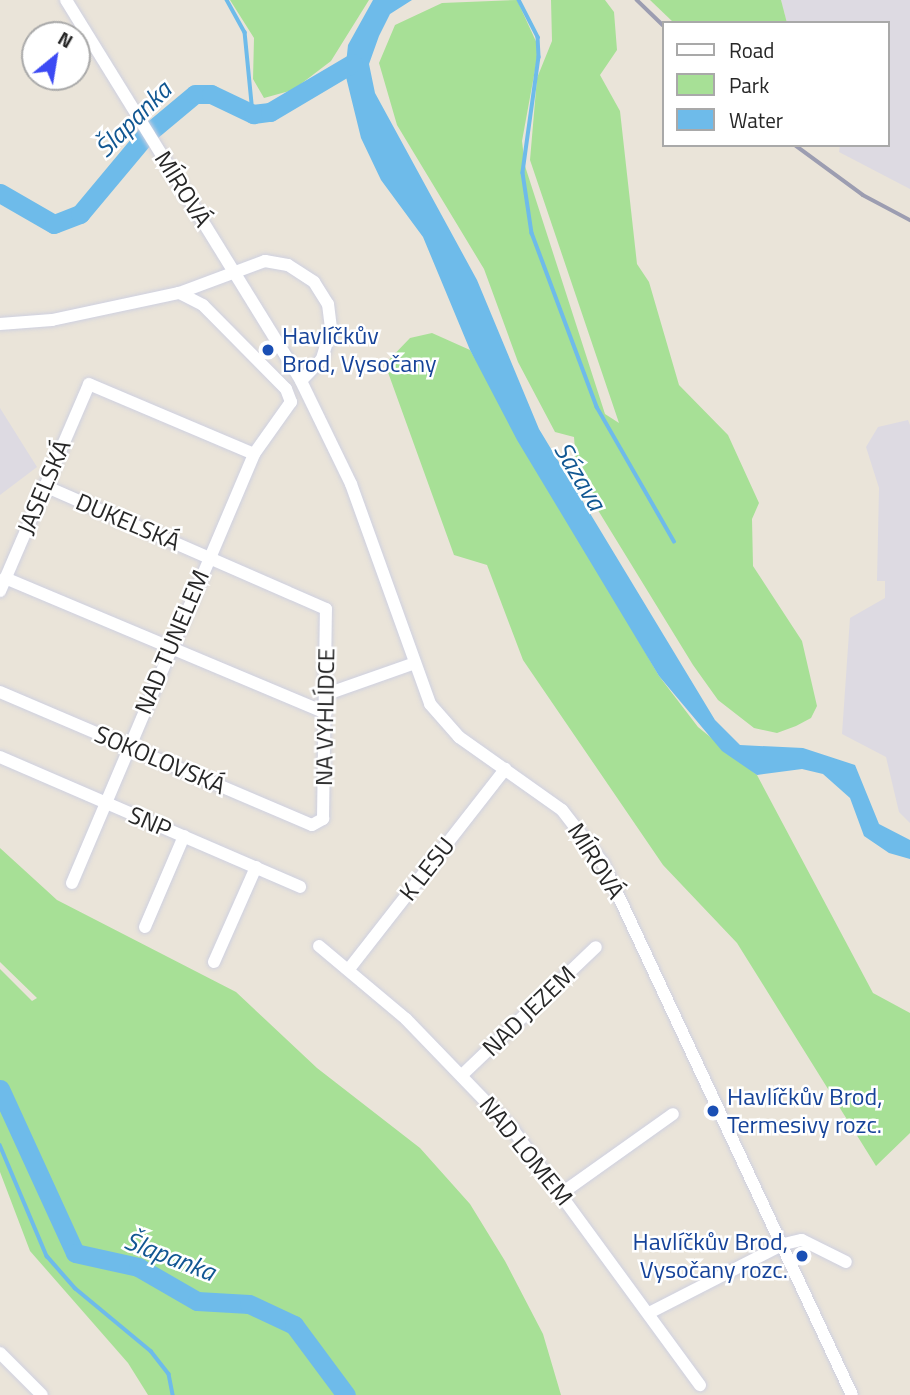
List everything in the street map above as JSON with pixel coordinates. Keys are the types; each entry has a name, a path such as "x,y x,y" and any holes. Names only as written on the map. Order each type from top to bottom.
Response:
{"street":[{"name":"MÍROVÁ","path":"66,0 301,381 351,484 412,664 443,721 562,810 603,863 850,1389"},
{"path":"0,324 52,320 179,293 234,270 265,261 288,265 314,282 328,304 328,345 301,381"},
{"name":"NAD TUNELEM","path":"72,883 170,646 254,454 289,410 286,389 203,305 179,293"},
{"name":"JASELSKÁ","path":"3,584 89,384 254,454"},
{"name":"DUKELSKÁ","path":"45,486 327,609"},
{"path":"3,584 170,646 326,713"},
{"name":"NA VYHLÍDCE","path":"319,823 327,694 327,609"},
{"path":"327,694 412,664"},
{"name":"SOKOLOVSKÁ","path":"0,692 312,825 319,823"},
{"name":"SNP","path":"0,757 300,887"},
{"name":"K LESU","path":"349,969 505,769"},
{"path":"145,927 184,836"},
{"path":"214,962 256,867"},
{"name":"NAD LOMEM","path":"318,946 349,969 462,1075 562,1193 700,1385"},
{"name":"NAD JEZEM","path":"462,1075 596,947"},
{"path":"562,1193 673,1114"},
{"path":"649,1312 784,1244 802,1240 846,1262"},
{"path":"0,1353 42,1395"}],"shaded area":[{"path":"781,0 910,0 910,189 839,152 840,147 889,147 889,21 786,21"},
{"path":"0,408 37,467 0,495"},
{"path":"908,420 910,823 899,812 886,757 842,734 850,618 885,598 885,581 877,581 879,488 866,447 878,427"}],"green space":[{"path":"230,0 369,0 331,61 293,90 264,98 253,79 254,38"},
{"path":"517,0 539,48 522,141 525,166 605,414 619,423 530,160 537,78 552,41 551,0 605,0 614,12 617,50 600,75 620,111 637,264 649,282 679,385 728,435 759,503 752,519 753,566 802,641 817,706 811,718 796,726 777,733 754,728 718,700 693,665 577,476 574,437 555,432 518,362 484,269 397,125 379,63 395,25 442,3"},
{"path":"650,0 781,0 786,21 672,21"},
{"path":"432,333 470,350 659,676 698,727 757,775 873,993 910,1013 910,1133 876,1166 737,943 663,865 523,660 487,565 454,555 385,364 410,338"},
{"path":"0,848 57,900 236,992 317,1068 420,1148 470,1204 505,1261 543,1334 561,1395 148,1395 128,1363 30,1251 0,1172 0,969 32,1001 37,998 0,962"}],"water":[{"path":"373,0 412,0 390,14 379,36 369,64 375,93 477,280 539,429 715,720 740,745 803,748 855,765 879,824 910,840 910,859 889,853 864,836 850,798 823,774 802,769 757,775 722,751 659,676 517,440 470,350 423,237 381,180 361,138 345,73 348,45"}],"waterway":[{"path":"227,0 245,32 253,114"},
{"path":"519,0 538,37 539,57 523,173 532,233 597,407 674,541"},
{"name":"Šlapanka","path":"0,193 54,224 80,214 147,134 195,94 211,94 253,114 270,112 353,63"},
{"name":"Šlapanka","path":"0,1089 75,1253 138,1267 197,1301 249,1304 294,1325 346,1395"},
{"path":"0,1145 47,1256 75,1288 151,1351 169,1374 173,1395"}],"railway":[{"path":"637,0 662,24"},
{"path":"798,147 863,195 910,220"}],"place":[{"name":"Havlíčkův Brod, Vysočany","path":"268,350"},
{"name":"Havlíčkův Brod, Termesivy rozc.","path":"713,1111"},
{"name":"Havlíčkův Brod, Vysočany rozc.","path":"802,1256"}],"water label":[{"name":"Sázava","path":"580,476"}]}
